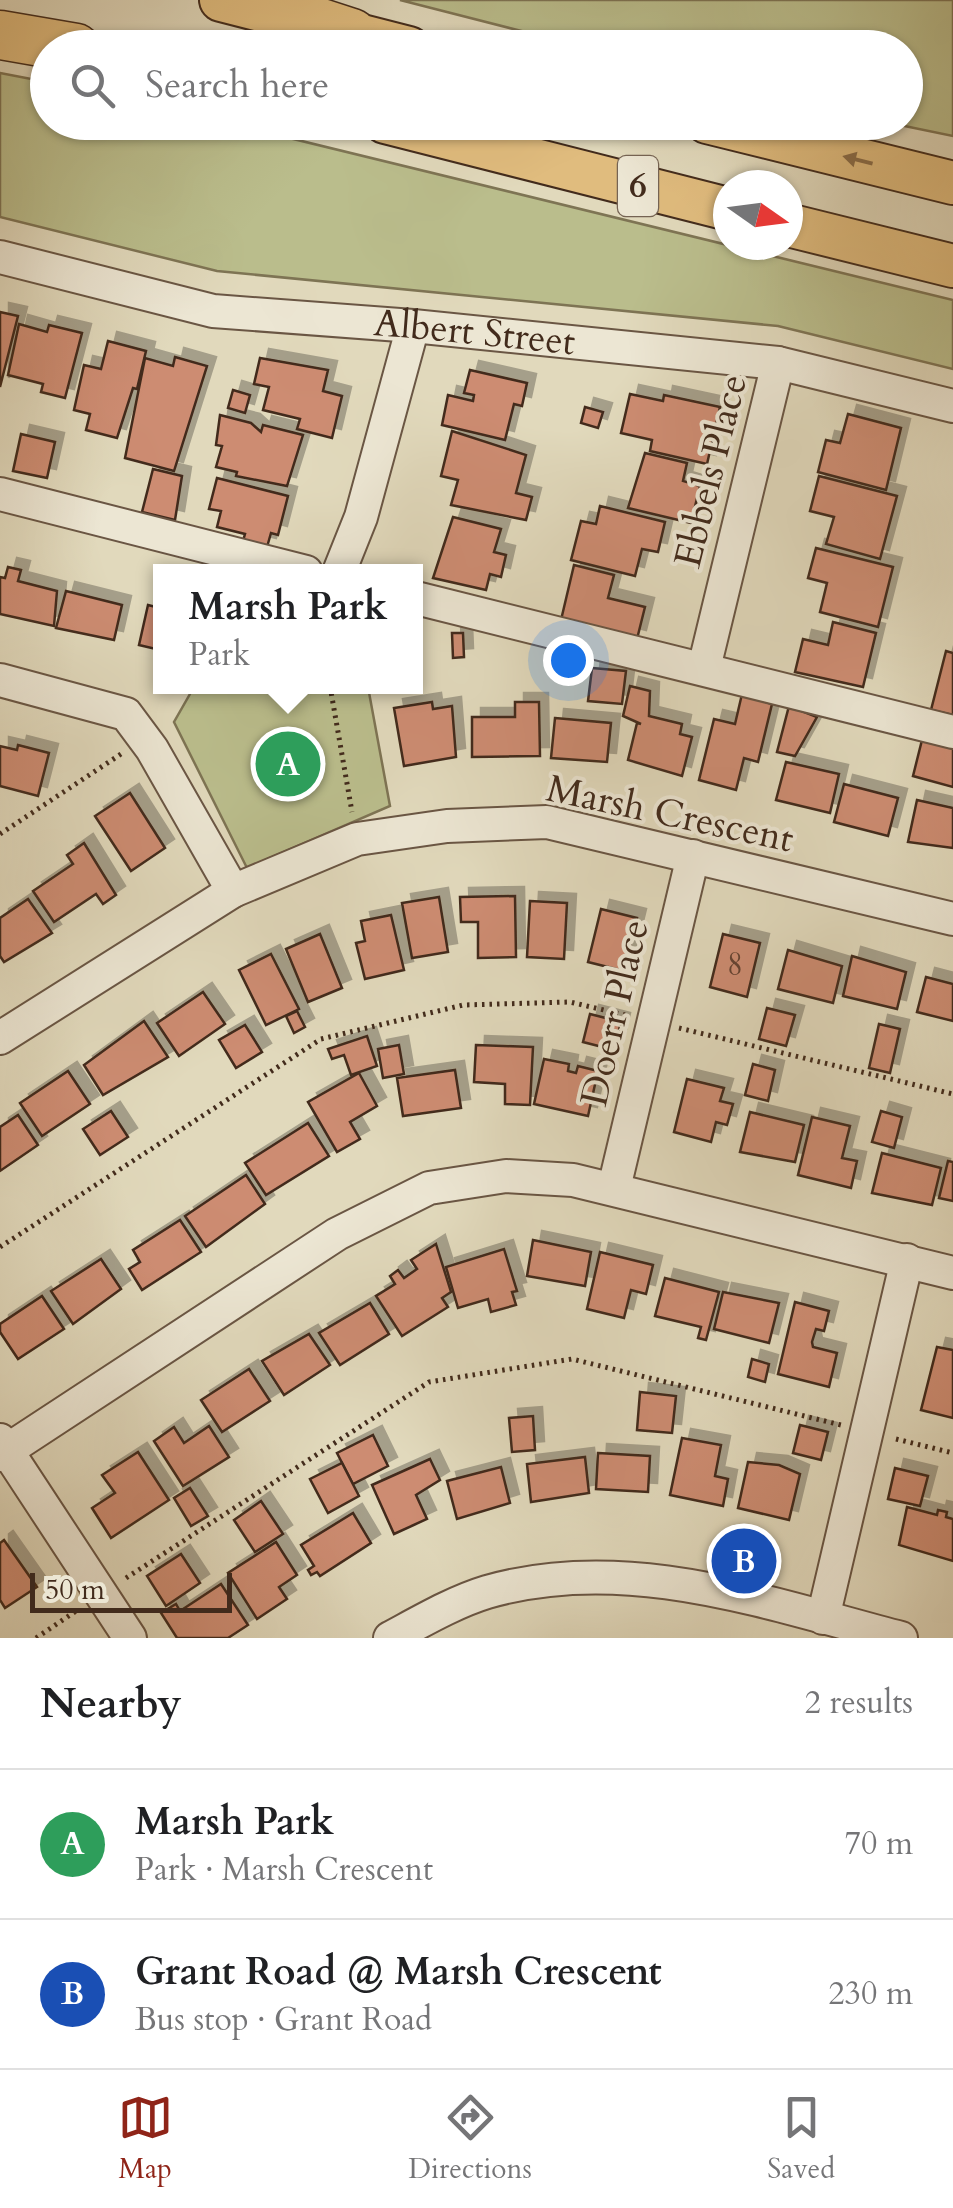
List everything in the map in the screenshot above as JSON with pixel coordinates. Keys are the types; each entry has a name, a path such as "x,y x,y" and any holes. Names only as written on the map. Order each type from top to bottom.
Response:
{"highway":[{"path":"250,0 343,30"},
{"path":"0,35 30,40"}],"main road":[{"path":"220,0 340,30"},
{"path":"0,26 30,33"},
{"name":"6","path":"457,140 713,205"},
{"path":"778,140 953,184"},
{"path":"803,228 953,266"}],"street":[{"name":"Albert Street","path":"0,257 213,311 414,326 778,364 953,406"},
{"path":"342,564 361,517 414,326"},
{"name":"Ebbels Place","path":"704,668 778,364"},
{"path":"0,494 275,564"},
{"path":"423,600 953,732"},
{"path":"0,680 126,714 233,890"},
{"name":"Marsh Crescent","path":"0,1038 233,890 357,840 447,826 547,822 953,919"},
{"name":"Doerr Place","path":"614,1188 693,856"},
{"path":"130,1638 2,1449 338,1234 429,1188 506,1176 614,1188 953,1273"},
{"path":"823,1618 907,1260"},
{"path":"390,1638 484,1593 547,1579 604,1574 677,1583 901,1638"}],"path":[{"path":"331,694 357,840"},
{"path":"0,834 144,739"},
{"path":"0,1248 321,1039 462,1005 570,1002 953,1094"},
{"path":"36,1638 429,1382 572,1359 953,1453"}],"green space":[{"path":"400,0 953,0 953,136 923,130 923,30 517,30"},
{"path":"0,73 30,79 30,140 298,140 713,241 713,260 789,260 953,300 953,369 778,326 217,271 0,217"},
{"path":"190,694 369,694 390,806 247,868 174,722"}],"building":[{"path":"0,312 18,316 0,387"},
{"path":"19,324 47,332 49,325 82,333 65,398 41,392 43,384 8,375"},
{"path":"108,341 146,351 137,389 133,388 117,438 86,430 90,414 74,410 84,365 101,369"},
{"path":"175,357 207,366 174,471 125,458 145,358 173,366"},
{"path":"260,358 328,370 323,391 342,396 332,438 297,429 300,419 263,410 269,387 254,384"},
{"path":"470,370 527,383 522,406 514,404 505,440 442,425 448,395 473,401 474,395 464,393"},
{"path":"233,390 250,395 245,413 228,408"},
{"path":"630,394 663,401 664,395 720,407 707,464 650,451 652,440 621,433"},
{"path":"585,407 603,412 598,428 581,423"},
{"path":"848,414 901,428 886,490 818,472 826,440 840,443"},
{"path":"220,415 251,423 261,432 263,425 303,435 287,486 236,476 237,472 216,467 222,446 216,445"},
{"path":"452,431 526,455 516,493 532,497 526,520 451,505 458,480 441,476"},
{"path":"21,434 55,442 47,478 13,471"},
{"path":"645,453 687,463 683,481 700,486 691,523 628,508"},
{"path":"153,469 182,476 175,520 142,512"},
{"path":"819,476 897,496 880,559 826,544 834,517 810,511"},
{"path":"217,478 288,496 278,535 271,533 267,547 243,541 245,534 217,527 221,511 209,509"},
{"path":"600,506 665,522 658,552 642,549 635,576 571,560 581,521 596,524"},
{"path":"453,517 501,529 494,552 506,555 501,577 490,574 486,590 433,578"},
{"path":"816,548 893,567 878,627 820,612 827,583 808,578"},
{"path":"574,565 614,575 608,598 645,607 637,639 561,620"},
{"path":"8,567 21,570 18,581 57,591 54,626 0,614 0,577 5,578"},
{"path":"66,591 122,605 114,640 56,628"},
{"path":"148,605 153,606 153,648 139,645"},
{"path":"833,622 876,633 863,687 795,672 803,639 828,645"},
{"path":"452,633 463,633 464,657 453,658"},
{"path":"946,651 953,653 953,715 931,710"},
{"path":"592,668 626,671 622,704 588,701"},
{"path":"630,686 650,691 649,716 682,724 680,734 692,737 682,776 628,760 637,723 641,724 623,716"},
{"path":"742,694 772,704 758,762 744,758 736,790 699,780 714,719 735,724"},
{"path":"432,702 433,709 452,706 456,757 404,766 394,708"},
{"path":"515,702 539,702 540,756 472,757 472,717 515,717"},
{"path":"789,706 817,717 795,756 777,752"},
{"path":"555,718 611,723 607,762 551,758"},
{"path":"922,740 953,748 953,787 913,776"},
{"path":"18,745 49,753 38,796 0,786 0,746 17,750"},
{"path":"786,762 839,774 830,813 776,800"},
{"path":"844,784 898,798 888,836 834,822"},
{"path":"130,793 165,848 131,871 95,816"},
{"path":"917,800 953,808 953,848 908,842"},
{"path":"84,843 116,895 103,904 96,894 54,922 33,891 73,864 67,855"},
{"path":"515,896 516,957 478,958 478,922 461,922 460,897"},
{"path":"439,897 448,952 412,958 402,903"},
{"path":"28,899 52,933 4,962 0,956 0,918"},
{"path":"530,901 567,903 564,959 527,957"},
{"path":"601,909 637,918 624,971 588,962"},
{"path":"391,915 404,970 365,979 356,943 365,941 361,921"},
{"path":"320,934 342,988 308,1002 286,949"},
{"path":"723,934 760,943 747,997 710,987"},
{"path":"788,950 842,966 833,1003 778,989"},
{"path":"271,954 299,1009 266,1025 239,970"},
{"path":"852,956 906,972 897,1009 843,996"},
{"path":"926,977 953,984 953,1021 917,1012"},
{"path":"203,992 225,1024 179,1056 157,1023"},
{"path":"767,1008 795,1015 786,1046 759,1039"},
{"path":"297,1011 305,1027 294,1033 286,1016"},
{"path":"590,1014 621,1022 614,1050 583,1042"},
{"path":"144,1021 168,1057 103,1095 84,1065"},
{"path":"879,1024 900,1029 890,1073 869,1068"},
{"path":"245,1025 262,1052 236,1068 219,1040"},
{"path":"367,1036 377,1066 351,1075 344,1055 332,1059 328,1049"},
{"path":"399,1045 404,1074 383,1078 378,1049"},
{"path":"476,1045 533,1047 530,1105 505,1104 505,1084 474,1082"},
{"path":"544,1059 569,1064 568,1071 576,1073 578,1066 598,1071 588,1116 534,1104"},
{"path":"753,1064 775,1070 768,1101 745,1095"},
{"path":"455,1070 461,1108 403,1116 397,1078"},
{"path":"68,1071 90,1104 42,1136 20,1103"},
{"path":"359,1073 377,1106 350,1122 360,1139 337,1152 308,1102"},
{"path":"687,1079 724,1088 720,1101 733,1104 727,1125 716,1122 711,1142 674,1132"},
{"path":"111,1111 128,1137 100,1155 83,1129"},
{"path":"881,1111 902,1117 894,1148 872,1142"},
{"path":"750,1112 804,1125 795,1162 740,1152"},
{"path":"18,1115 38,1145 0,1171 0,1127"},
{"path":"812,1117 850,1126 842,1158 857,1161 851,1188 798,1175"},
{"path":"308,1123 329,1156 266,1195 245,1163"},
{"path":"882,1153 941,1168 932,1205 872,1193"},
{"path":"948,1161 953,1162 953,1201 939,1198"},
{"path":"246,1175 265,1204 206,1247 185,1216"},
{"path":"180,1220 201,1252 142,1290 129,1269 140,1262 133,1250"},
{"path":"533,1240 591,1252 585,1286 527,1276"},
{"path":"436,1244 451,1292 442,1298 448,1307 402,1336 376,1296 395,1284 390,1276 398,1270 404,1278 417,1269 411,1260"},
{"path":"504,1249 517,1291 512,1292 516,1305 491,1312 488,1299 458,1308 446,1267"},
{"path":"600,1252 653,1265 646,1294 631,1290 624,1318 587,1309"},
{"path":"101,1259 121,1289 73,1324 51,1291"},
{"path":"665,1278 719,1292 706,1340 698,1338 701,1327 655,1316"},
{"path":"723,1292 779,1303 769,1343 714,1329"},
{"path":"42,1296 64,1329 18,1359 0,1332 0,1324"},
{"path":"795,1302 829,1311 824,1331 816,1329 812,1342 813,1347 837,1353 829,1387 778,1374"},
{"path":"370,1303 389,1334 340,1365 319,1333"},
{"path":"309,1334 330,1365 284,1395 262,1361"},
{"path":"937,1347 953,1350 953,1418 921,1410"},
{"path":"752,1359 769,1364 765,1382 748,1377"},
{"path":"249,1369 270,1401 222,1432 201,1400"},
{"path":"640,1392 676,1396 672,1433 637,1430"},
{"path":"533,1416 535,1450 512,1452 509,1418"},
{"path":"800,1425 828,1432 821,1460 793,1453"},
{"path":"209,1426 229,1457 183,1486 154,1441 174,1427 184,1443"},
{"path":"373,1435 388,1466 353,1484 337,1453"},
{"path":"682,1438 721,1445 715,1476 728,1479 723,1506 670,1495"},
{"path":"138,1452 169,1500 111,1538 92,1508 115,1493 102,1475"},
{"path":"598,1453 650,1456 648,1492 596,1489"},
{"path":"585,1457 589,1493 531,1502 527,1464"},
{"path":"430,1459 440,1480 416,1495 427,1519 394,1534 372,1485"},
{"path":"748,1462 779,1465 800,1474 789,1520 738,1508"},
{"path":"342,1463 359,1496 328,1513 310,1479"},
{"path":"501,1467 510,1503 457,1519 447,1481"},
{"path":"895,1468 928,1476 920,1506 888,1499"},
{"path":"190,1488 208,1516 191,1526 174,1498"},
{"path":"261,1501 283,1534 255,1552 234,1520"},
{"path":"907,1507 937,1515 938,1510 947,1512 946,1517 953,1519 953,1561 899,1545"},
{"path":"353,1513 371,1543 320,1576 317,1572 311,1575 308,1570 314,1566 301,1545"},
{"path":"4,1540 37,1587 5,1608 0,1600 0,1543"},
{"path":"276,1542 297,1575 279,1587 287,1599 257,1619 228,1573"},
{"path":"181,1554 200,1583 166,1606 147,1576"},
{"path":"221,1584 248,1625 228,1638 177,1638 161,1613 176,1604 180,1611"}],"place":[{"name":"Marsh Park","path":"288,764"},
{"name":"Grant Road @ Marsh Crescent","path":"744,1561"}]}
